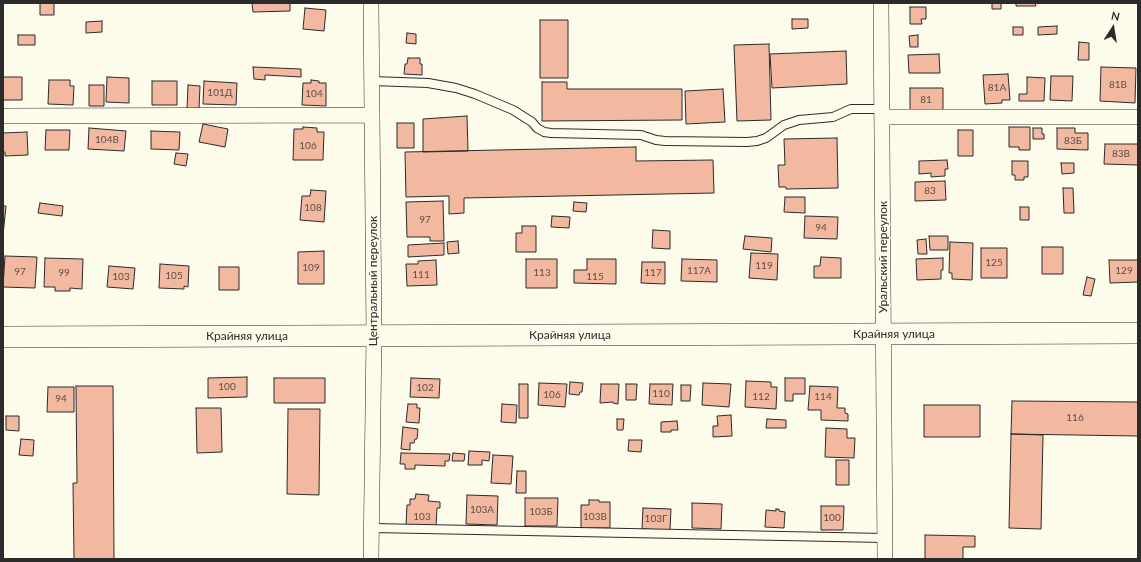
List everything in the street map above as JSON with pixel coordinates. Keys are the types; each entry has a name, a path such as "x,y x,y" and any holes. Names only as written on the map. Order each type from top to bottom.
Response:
{"main road":[{"name":"Крайняя улица","path":"3,337 1138,333"}],"street":[{"name":"Центральный переулок","path":"371,3 374,335 371,559"},
{"name":"Уральский переулок","path":"881,3 885,559"},
{"path":"882,113 1138,117"},
{"path":"3,116 372,115"}],"lane":[{"path":"372,81 428,83 456,88 475,94 513,110 532,122 537,128 551,134 641,136 665,141 747,142 766,138 784,125 799,120 833,118 851,109 882,113"},
{"path":"372,528 885,538"}],"building":[{"path":"40,3 54,3 54,15 40,15"},
{"path":"252,3 290,3 290,11 253,12"},
{"path":"992,3 1001,3 1001,9 992,9"},
{"path":"1016,3 1035,3 1036,6 1016,6"},
{"path":"910,7 926,7 926,19 921,19 922,24 910,24"},
{"path":"305,8 326,10 324,31 303,29"},
{"path":"792,19 808,19 808,28 792,29"},
{"path":"540,20 568,20 568,78 540,78"},
{"path":"102,21 102,32 86,33 86,22"},
{"path":"1057,26 1057,34 1038,35 1038,27"},
{"path":"1013,27 1023,27 1023,35 1013,35"},
{"path":"407,33 416,34 416,44 406,43"},
{"path":"18,35 35,35 35,45 18,45"},
{"path":"918,35 918,47 910,47 909,36"},
{"path":"1079,42 1089,43 1089,60 1078,60"},
{"path":"769,44 771,120 737,121 734,45"},
{"path":"846,51 847,84 772,88 770,54"},
{"path":"939,54 940,73 909,73 908,55"},
{"path":"408,58 420,58 420,64 422,64 422,75 404,74 405,64 407,64"},
{"path":"253,67 301,69 301,77 265,75 265,80 254,79"},
{"path":"1101,67 1136,68 1135,103 1100,101"},
{"path":"1008,74 1010,100 1002,100 1002,103 985,104 983,75"},
{"path":"1051,76 1073,76 1072,101 1050,100"},
{"path":"3,77 22,77 22,100 3,100"},
{"path":"107,77 129,78 129,103 106,102"},
{"path":"1027,77 1045,78 1044,101 1019,101 1019,94 1027,94"},
{"path":"49,80 70,80 70,86 74,86 73,105 48,104"},
{"path":"311,80 319,81 319,83 326,83 326,106 302,105 303,83 311,83"},
{"path":"152,81 177,81 177,105 152,105"},
{"path":"204,81 237,83 236,105 203,104"},
{"path":"542,82 567,82 567,89 682,89 682,120 542,121"},
{"path":"89,85 104,85 104,106 89,106"},
{"path":"188,85 200,86 199,109 187,109"},
{"path":"910,88 943,88 943,111 910,112"},
{"path":"723,89 725,122 686,124 685,91"},
{"path":"467,116 468,151 423,152 423,119"},
{"path":"397,123 414,123 414,148 397,148"},
{"path":"203,124 228,129 225,147 199,142"},
{"path":"303,127 317,128 317,132 324,132 323,160 293,160 294,129 303,129"},
{"path":"1009,127 1030,127 1030,150 1019,150 1019,147 1009,147"},
{"path":"89,128 126,131 124,151 88,149"},
{"path":"1033,128 1042,128 1044,139 1033,139"},
{"path":"1057,128 1075,128 1075,133 1088,133 1088,150 1057,149"},
{"path":"46,130 70,130 69,150 45,150"},
{"path":"958,130 973,130 973,156 958,156"},
{"path":"151,131 180,132 179,150 151,149"},
{"path":"27,132 28,155 5,156 5,152 3,152 3,133"},
{"path":"837,138 838,188 786,189 786,187 779,187 778,165 785,165 784,139"},
{"path":"1105,144 1138,144 1138,165 1104,164"},
{"path":"636,147 636,161 713,160 714,193 464,198 464,213 449,214 449,196 406,197 405,152"},
{"path":"176,153 188,154 186,166 174,164"},
{"path":"947,160 948,169 945,169 945,176 931,177 931,173 919,174 919,161"},
{"path":"1012,161 1028,161 1028,177 1024,177 1024,180 1015,180 1015,175 1012,175"},
{"path":"1061,163 1074,163 1074,173 1062,174"},
{"path":"945,181 946,200 915,201 915,182"},
{"path":"1063,188 1073,188 1074,213 1064,213"},
{"path":"311,190 326,191 324,222 300,220 302,196 310,196"},
{"path":"785,197 805,197 805,213 784,212"},
{"path":"443,201 444,241 430,241 430,237 407,237 406,202"},
{"path":"574,202 587,203 586,212 573,211"},
{"path":"40,203 63,206 62,216 38,213"},
{"path":"3,206 6,206 3,235"},
{"path":"1020,207 1029,207 1029,220 1020,220"},
{"path":"552,216 570,217 569,228 551,227"},
{"path":"805,216 838,217 837,239 804,238"},
{"path":"522,226 536,226 536,252 516,252 516,233 522,233"},
{"path":"653,230 670,231 670,249 652,248"},
{"path":"745,236 772,238 771,252 743,249"},
{"path":"929,236 948,236 948,250 930,250"},
{"path":"926,239 927,254 918,254 917,240"},
{"path":"458,241 459,253 448,254 447,242"},
{"path":"950,242 973,243 972,280 952,279 952,273 949,273"},
{"path":"444,243 444,255 408,257 408,245"},
{"path":"1042,247 1063,247 1063,274 1042,274"},
{"path":"981,248 1007,248 1007,278 981,278"},
{"path":"324,251 324,284 298,284 298,252"},
{"path":"751,253 778,254 777,280 749,278"},
{"path":"5,256 37,257 35,288 3,287"},
{"path":"821,257 841,258 841,278 814,278 814,266 820,266"},
{"path":"45,258 83,259 82,289 70,288 70,291 55,291 55,287 44,287"},
{"path":"943,258 941,279 917,280 916,259"},
{"path":"526,259 557,259 557,288 526,288"},
{"path":"587,259 616,259 616,284 574,283 574,270 587,270"},
{"path":"682,259 717,260 717,282 681,281"},
{"path":"436,260 437,285 407,286 406,264 418,264 418,261"},
{"path":"1109,260 1138,260 1138,282 1110,283"},
{"path":"642,262 665,262 665,284 641,283"},
{"path":"160,264 189,266 188,287 184,286 184,289 159,288"},
{"path":"109,266 135,268 133,289 107,287"},
{"path":"219,267 239,267 239,290 219,290"},
{"path":"1087,277 1095,279 1091,296 1083,295"},
{"path":"247,377 247,397 208,398 208,378"},
{"path":"274,378 325,378 325,403 274,403"},
{"path":"411,378 440,379 439,398 410,397"},
{"path":"785,378 805,378 805,394 793,394 793,401 785,401"},
{"path":"746,381 771,382 771,387 777,387 776,409 745,407"},
{"path":"570,382 583,383 582,392 580,392 579,395 569,394"},
{"path":"539,383 567,384 565,407 538,405"},
{"path":"703,383 731,384 729,407 702,405"},
{"path":"519,384 528,384 528,418 519,418"},
{"path":"601,384 619,384 618,404 613,402 600,403"},
{"path":"626,384 637,384 636,400 626,400"},
{"path":"650,384 673,384 672,405 649,404"},
{"path":"681,385 691,385 690,401 681,401"},
{"path":"76,386 113,386 114,559 74,559 73,483 77,483"},
{"path":"810,386 838,387 837,408 845,408 845,413 848,414 848,421 821,420 821,410 808,410"},
{"path":"48,387 74,387 74,412 47,412"},
{"path":"1012,401 1138,402 1138,436 1011,434"},
{"path":"408,404 417,404 417,408 420,408 419,423 406,422"},
{"path":"502,404 517,405 516,423 501,422"},
{"path":"924,405 980,405 980,437 924,437"},
{"path":"196,408 221,408 222,452 197,453"},
{"path":"288,409 320,409 319,495 287,494"},
{"path":"731,415 732,436 713,437 713,426 718,426 717,416"},
{"path":"6,416 19,416 19,431 6,430"},
{"path":"617,419 624,419 623,430 617,430"},
{"path":"767,419 786,420 786,428 766,428"},
{"path":"677,421 678,430 661,432 661,422"},
{"path":"403,427 418,429 417,439 415,439 414,443 410,443 410,450 401,449"},
{"path":"826,428 847,429 847,438 855,438 854,458 825,457"},
{"path":"1011,434 1043,435 1041,529 1009,528"},
{"path":"21,439 34,440 33,456 19,455"},
{"path":"629,440 642,440 641,452 628,451"},
{"path":"469,451 490,452 489,461 482,460 482,465 468,465"},
{"path":"401,453 450,454 449,461 445,461 445,466 415,465 415,469 405,469 405,464 400,464"},
{"path":"453,453 465,454 464,461 452,461"},
{"path":"493,455 513,456 511,484 491,483"},
{"path":"836,460 849,460 849,485 836,485"},
{"path":"517,471 526,471 526,493 516,493"},
{"path":"416,494 429,495 428,501 440,502 440,508 437,508 436,526 406,525 407,505 410,505 410,499 415,499"},
{"path":"467,495 498,496 497,525 466,524"},
{"path":"525,498 558,498 557,526 525,526"},
{"path":"589,500 610,502 610,528 581,528 581,505 589,505"},
{"path":"692,503 722,504 721,529 692,528"},
{"path":"821,506 844,506 843,530 821,530"},
{"path":"643,508 671,509 670,530 642,529"},
{"path":"776,509 785,512 784,528 765,527 766,510 776,511"},
{"path":"925,535 975,536 975,547 963,547 963,559 925,559"}]}
